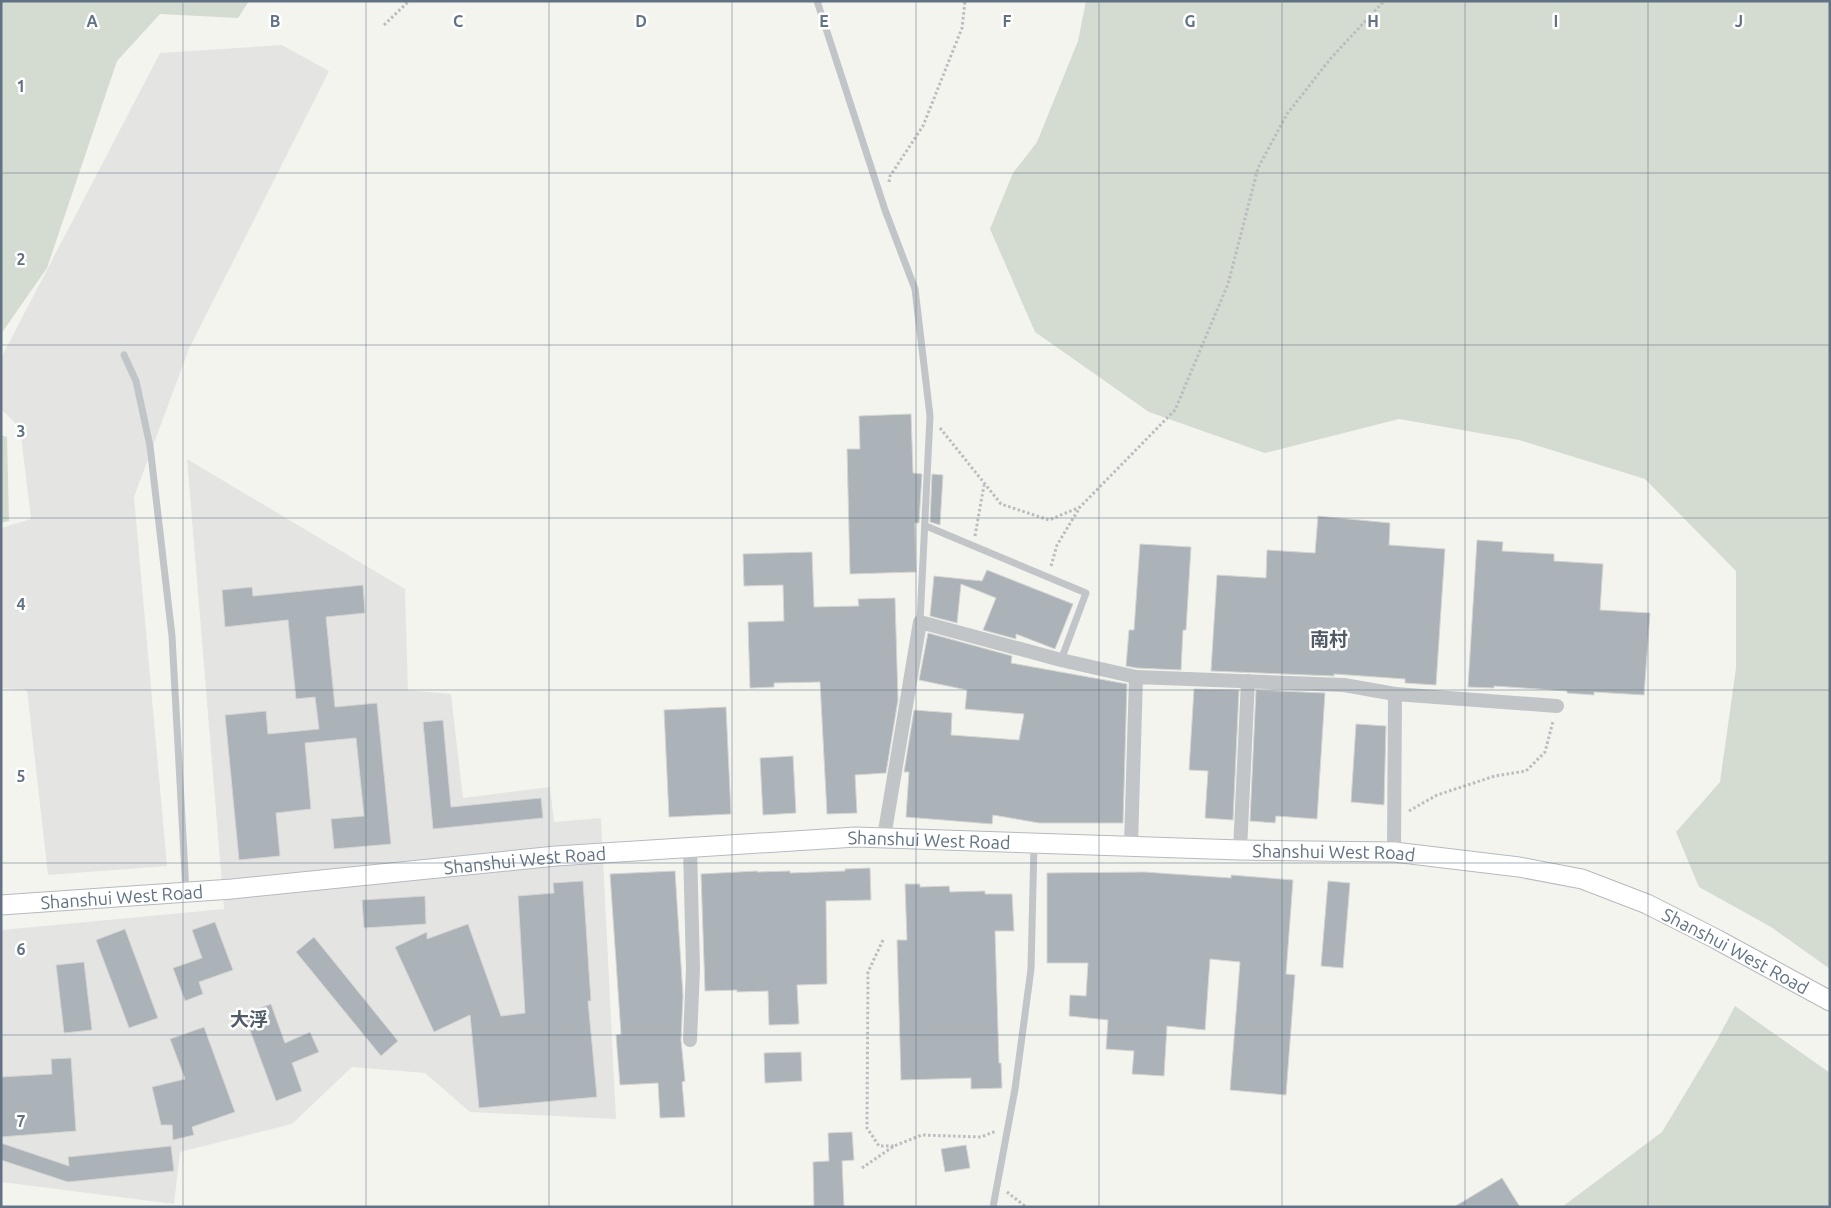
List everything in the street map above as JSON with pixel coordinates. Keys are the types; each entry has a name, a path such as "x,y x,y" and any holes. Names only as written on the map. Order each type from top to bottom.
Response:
{"street":[{"path":"884,837 920,622 1062,660 1136,677 1344,685 1395,694 1557,706"},
{"path":"1131,845 1136,677"},
{"path":"1240,850 1248,681"},
{"path":"1394,852 1395,694"},
{"name":"Shanshui West Road","path":"1,905 186,892 556,856 856,837 1240,850 1394,852 1519,867 1582,879 1647,904 1830,1001"},
{"path":"690,847 693,969 690,1040"}],"lane":[{"path":"817,1 885,210 915,289 930,416 920,622"},
{"path":"124,355 136,381 150,446 171,627 186,892"},
{"path":"926,526 1086,593 1062,660"},
{"path":"993,1207 1008,1126 1030,969 1034,843"}],"path":[{"path":"384,25 409,1"},
{"path":"885,210 890,176 923,126 962,28 966,1"},
{"path":"1048,577 1057,545 1080,507 1175,410 1228,284 1258,168 1287,114 1331,58 1384,1"},
{"path":"930,416 1001,504 1049,520 1080,507"},
{"path":"973,545 984,485"},
{"path":"1394,820 1437,795 1495,776 1526,771 1545,752 1557,706"},
{"path":"883,940 868,972 867,1128 880,1146 894,1146"},
{"path":"862,1168 894,1146 922,1136 981,1137 1008,1126"},
{"path":"998,1184 1026,1207"}],"shaded area":[{"path":"1,1 249,1 238,18 160,14 117,61 47,268 1,334"},
{"path":"1086,1 1830,1 1830,969 1771,927 1699,887 1676,832 1720,782 1736,668 1736,571 1645,479 1519,440 1399,419 1265,453 1149,412 1035,332 990,229 1013,173 1037,142 1078,41"},
{"path":"282,45 329,71 189,349 134,497 167,866 48,875 27,690 1,688 1,528 31,519 20,428 1,409 1,358 160,53"},
{"path":"1,435 7,437 9,521 1,523"},
{"path":"187,459 405,589 408,690 451,694 463,798 550,787 554,822 601,818 616,1119 470,1112 425,1073 352,1067 292,1124 180,1152 174,1204 1,1182 1,930 224,909"},
{"path":"1735,1006 1830,1073 1830,1207 1562,1207 1662,1132 1715,1044"}],"building":[{"path":"911,414 913,473 922,474 919,523 915,523 916,572 850,574 847,449 860,449 859,416"},
{"path":"932,474 943,475 940,525 930,522"},
{"path":"1318,516 1390,523 1389,545 1445,549 1436,685 1405,683 1405,679 1334,674 1334,676 1211,671 1217,575 1266,578 1267,550 1315,553"},
{"path":"1477,540 1503,542 1502,551 1554,554 1554,561 1603,564 1600,610 1650,613 1644,695 1594,692 1594,695 1567,693 1567,691 1494,686 1494,688 1468,687"},
{"path":"1140,544 1191,547 1186,630 1183,630 1181,670 1126,666 1129,630 1134,630"},
{"path":"812,552 814,607 859,606 858,599 895,598 898,700 886,773 855,775 857,813 827,814 820,682 774,683 774,687 750,688 748,622 784,621 783,585 744,586 743,554"},
{"path":"987,570 1073,604 1055,649 1016,634 1016,639 983,630 996,598 961,584 957,623 930,616 934,576 982,581"},
{"path":"363,585 365,613 326,617 335,707 377,703 391,844 334,849 331,819 364,816 356,738 305,743 311,809 276,813 280,856 239,860 225,715 266,711 268,734 319,729 315,697 296,699 288,620 225,627 222,590 252,587 253,596"},
{"path":"928,633 1012,656 1011,663 1127,684 1123,823 1039,823 993,815 992,824 906,817 909,772 904,772 914,710 952,713 951,735 1019,740 1024,714 965,709 967,690 919,680"},
{"path":"1194,689 1239,690 1233,820 1205,818 1208,771 1189,770"},
{"path":"1256,690 1325,693 1317,819 1276,816 1275,823 1250,821"},
{"path":"726,707 731,814 669,817 664,710"},
{"path":"443,720 451,807 541,798 543,818 433,829 423,722"},
{"path":"1356,724 1386,726 1384,805 1351,802"},
{"path":"793,756 796,813 763,815 760,758"},
{"path":"870,868 871,900 826,901 827,984 797,985 799,1024 769,1025 768,991 705,991 701,874 757,871 790,871 790,873"},
{"path":"675,871 683,996 681,1040 685,1081 682,1082 685,1117 660,1118 658,1083 620,1085 616,1035 621,1034 610,874"},
{"path":"1144,872 1231,878 1231,875 1293,880 1286,974 1295,975 1286,1095 1230,1090 1240,962 1210,959 1205,1030 1167,1026 1164,1076 1132,1074 1134,1051 1106,1049 1108,1020 1069,1016 1070,995 1086,996 1088,963 1047,963 1047,873"},
{"path":"583,881 591,1001 588,1001 597,1097 479,1108 470,1015 434,1032 395,947 427,932 427,939 468,924 501,1016 525,1013 518,896 554,893 553,883"},
{"path":"1328,881 1350,883 1343,968 1321,966"},
{"path":"905,884 920,884 920,887 949,886 950,892 985,891 985,894 1012,894 1014,931 995,931 999,1063 1001,1063 1002,1088 971,1089 971,1078 901,1080 897,940 907,940"},
{"path":"425,896 426,924 364,928 362,900"},
{"path":"215,922 233,970 199,982 203,994 185,1001 173,968 202,958 192,930"},
{"path":"125,929 158,1018 129,1028 96,940"},
{"path":"314,937 398,1041 381,1056 296,952"},
{"path":"84,962 92,1030 64,1033 56,965"},
{"path":"271,1004 285,1043 310,1032 319,1052 292,1063 302,1091 276,1101 244,1014"},
{"path":"204,1027 235,1112 192,1127 194,1135 173,1140 172,1125 161,1125 152,1087 185,1079 170,1039"},
{"path":"801,1052 802,1081 765,1083 764,1053"},
{"path":"71,1058 76,1131 1,1137 1,1077 52,1074 51,1059"},
{"path":"852,1132 854,1160 842,1161 844,1207 814,1207 813,1162 829,1161 828,1133"},
{"path":"1,1143 69,1166 68,1157 171,1146 174,1171 68,1182 1,1160"},
{"path":"966,1145 970,1168 945,1172 941,1149"},
{"path":"1502,1178 1520,1207 1454,1207"}],"district":[{"name":"南村","path":"1329,639"},
{"name":"大浮","path":"249,1019"}]}
